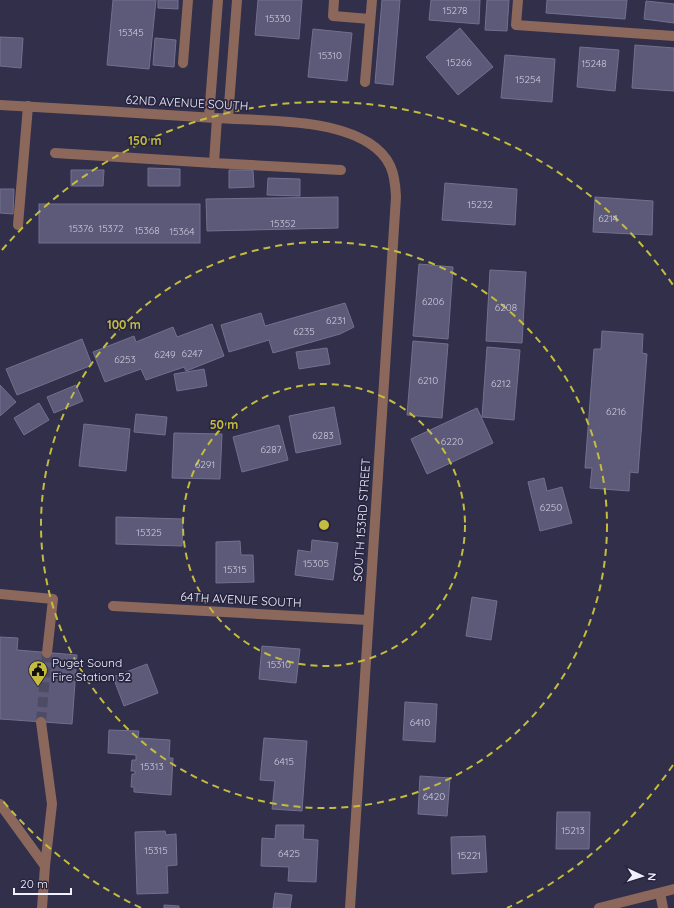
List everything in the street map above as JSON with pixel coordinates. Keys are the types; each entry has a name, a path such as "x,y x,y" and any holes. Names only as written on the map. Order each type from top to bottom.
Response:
{"street":[{"path":"182,63 188,0"},
{"path":"214,163 213,117 218,0"},
{"path":"228,118 237,0"},
{"path":"334,0 333,16 370,19"},
{"path":"365,82 372,0"},
{"path":"518,0 516,25 674,36"},
{"name":"62ND AVENUE SOUTH","path":"0,105 213,117 301,124 349,133 370,143"},
{"path":"18,225 28,106"},
{"name":"SOUTH 153RD STREET","path":"350,908 396,197 396,183 393,169 383,154 370,143"},
{"path":"55,152 341,170"},
{"path":"0,594 53,599 47,653"},
{"name":"64TH AVENUE SOUTH","path":"113,606 368,620"},
{"path":"41,722 52,804 42,908"},
{"path":"0,804 45,866"},
{"path":"599,908 674,890"},
{"path":"660,893 663,908"}],"building":[{"path":"113,0 156,0 149,69 107,65"},
{"path":"158,0 178,0 178,9 158,8"},
{"path":"258,0 302,0 299,39 255,35"},
{"path":"382,0 400,0 393,85 375,83"},
{"path":"431,0 480,0 479,24 429,20"},
{"path":"487,0 509,0 507,31 485,30"},
{"path":"547,0 627,0 625,19 546,13"},
{"path":"646,1 674,4 674,23 644,19"},
{"path":"460,28 493,67 458,95 426,57"},
{"path":"313,29 352,33 347,81 308,77"},
{"path":"0,37 23,38 21,68 0,66"},
{"path":"155,38 176,40 174,67 153,65"},
{"path":"635,45 674,48 674,91 632,88"},
{"path":"580,47 619,50 615,91 577,87"},
{"path":"505,55 555,59 552,102 501,98"},
{"path":"148,168 180,169 180,186 148,186"},
{"path":"71,170 104,170 103,186 71,186"},
{"path":"229,170 253,170 254,187 229,188"},
{"path":"268,178 300,179 300,196 267,195"},
{"path":"445,183 517,189 515,225 442,220"},
{"path":"0,189 14,189 13,214 0,213"},
{"path":"338,197 338,228 207,231 206,199"},
{"path":"595,197 653,201 652,235 593,232"},
{"path":"39,204 200,204 200,243 39,243"},
{"path":"419,264 453,267 448,339 413,336"},
{"path":"490,270 526,272 522,343 486,341"},
{"path":"345,303 354,327 340,334 273,353 269,340 229,352 221,325 261,313 265,326"},
{"path":"212,324 224,356 186,371 184,367 146,380 141,369 105,382 93,352 134,336 136,342 173,327 177,337"},
{"path":"602,331 643,334 642,353 647,354 638,473 630,472 629,491 590,488 592,468 585,468 594,349 601,349"},
{"path":"82,339 92,365 17,395 6,369"},
{"path":"413,341 448,344 442,418 407,415"},
{"path":"487,347 520,350 514,420 482,417"},
{"path":"327,348 330,364 299,369 296,352"},
{"path":"204,369 207,386 177,391 174,374"},
{"path":"0,385 16,402 0,416"},
{"path":"76,385 83,401 54,413 47,397"},
{"path":"39,403 49,420 24,435 14,418"},
{"path":"334,407 341,444 296,453 289,416"},
{"path":"477,408 493,443 427,474 411,439"},
{"path":"136,414 167,417 165,435 134,432"},
{"path":"84,424 130,429 126,471 79,466"},
{"path":"279,425 288,460 242,472 233,437"},
{"path":"174,433 222,434 220,479 172,478"},
{"path":"544,478 547,491 562,487 572,523 540,531 528,482"},
{"path":"116,517 183,519 182,546 116,544"},
{"path":"312,540 338,543 333,580 295,575 298,550 311,552"},
{"path":"240,541 241,555 253,555 254,582 216,583 216,542"},
{"path":"472,597 497,601 491,640 466,636"},
{"name":"Puget Sound Fire Station 52","path":"0,637 18,638 17,650 77,655 72,724 0,719"},
{"path":"262,646 300,649 296,683 259,679"},
{"path":"147,664 158,693 124,706 113,677"},
{"path":"405,702 437,704 435,742 403,740"},
{"path":"109,730 139,731 138,738 170,740 169,758 173,758 171,795 134,792 134,787 131,787 132,774 135,774 135,771 131,771 132,760 136,760 136,755 108,753"},
{"path":"264,738 307,741 302,811 272,809 275,781 260,780"},
{"path":"420,776 450,778 447,816 418,814"},
{"path":"557,812 590,812 589,849 556,849"},
{"path":"276,825 304,825 303,839 318,840 316,882 288,881 289,867 261,866 262,838 275,839"},
{"path":"165,831 166,835 176,834 177,865 167,866 168,893 137,894 135,832"},
{"path":"485,836 487,872 452,874 451,837"},
{"path":"275,893 292,895 290,908 273,908"},
{"path":"164,905 179,906 179,908 164,908"}],"tunnel":[{"path":"41,722 47,653"}],"place":[{"name":"Puget Sound Fire Station 52","path":"38,687"}]}
